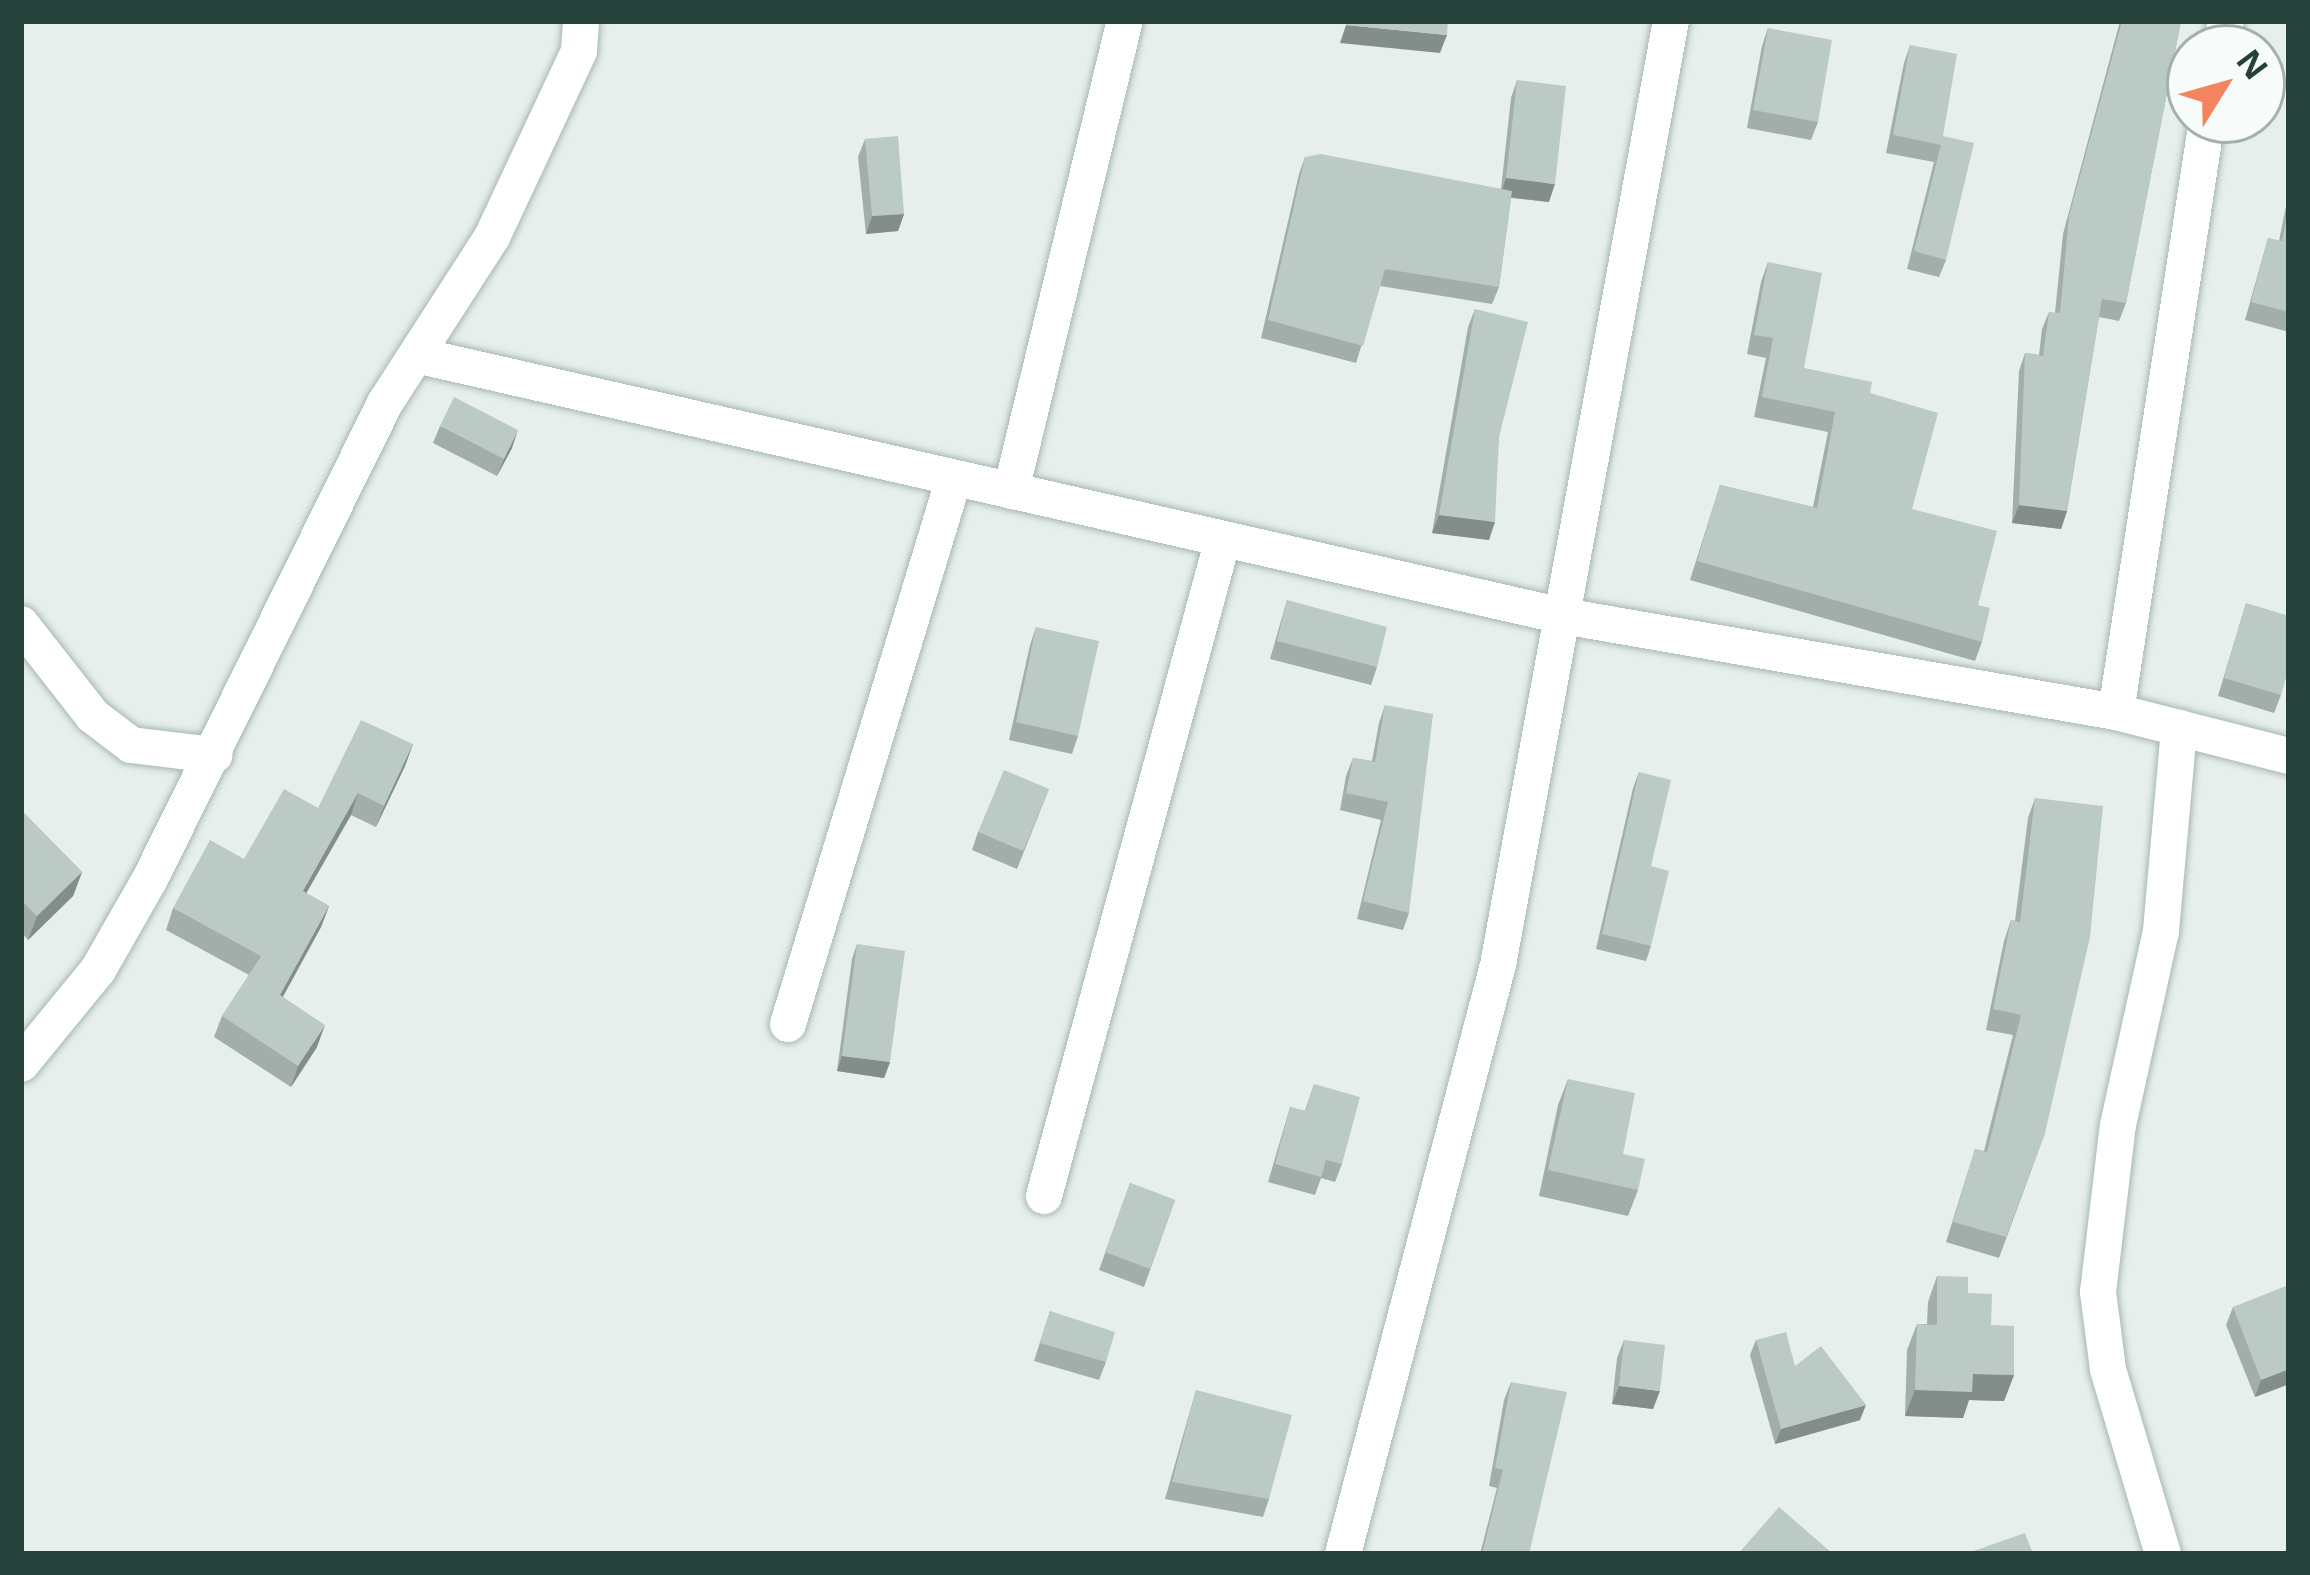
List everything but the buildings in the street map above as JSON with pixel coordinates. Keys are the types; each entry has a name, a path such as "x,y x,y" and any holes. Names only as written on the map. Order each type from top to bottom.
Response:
{"street":[{"path":"21,1064 98,970 214,754 385,404 492,237 579,52 581,21"},
{"path":"1011,491 1124,21"},
{"path":"1343,1554 1498,965 1670,21"},
{"path":"2116,712 2202,144"},
{"path":"420,356 1562,616 2116,712 2289,756"},
{"path":"788,1024 954,478"},
{"path":"1044,1196 1223,539"},
{"path":"21,624 93,716 130,745 214,754"},
{"path":"2163,1554 2108,1369 2098,1292 2118,1125 2161,931 2179,728"}]}
